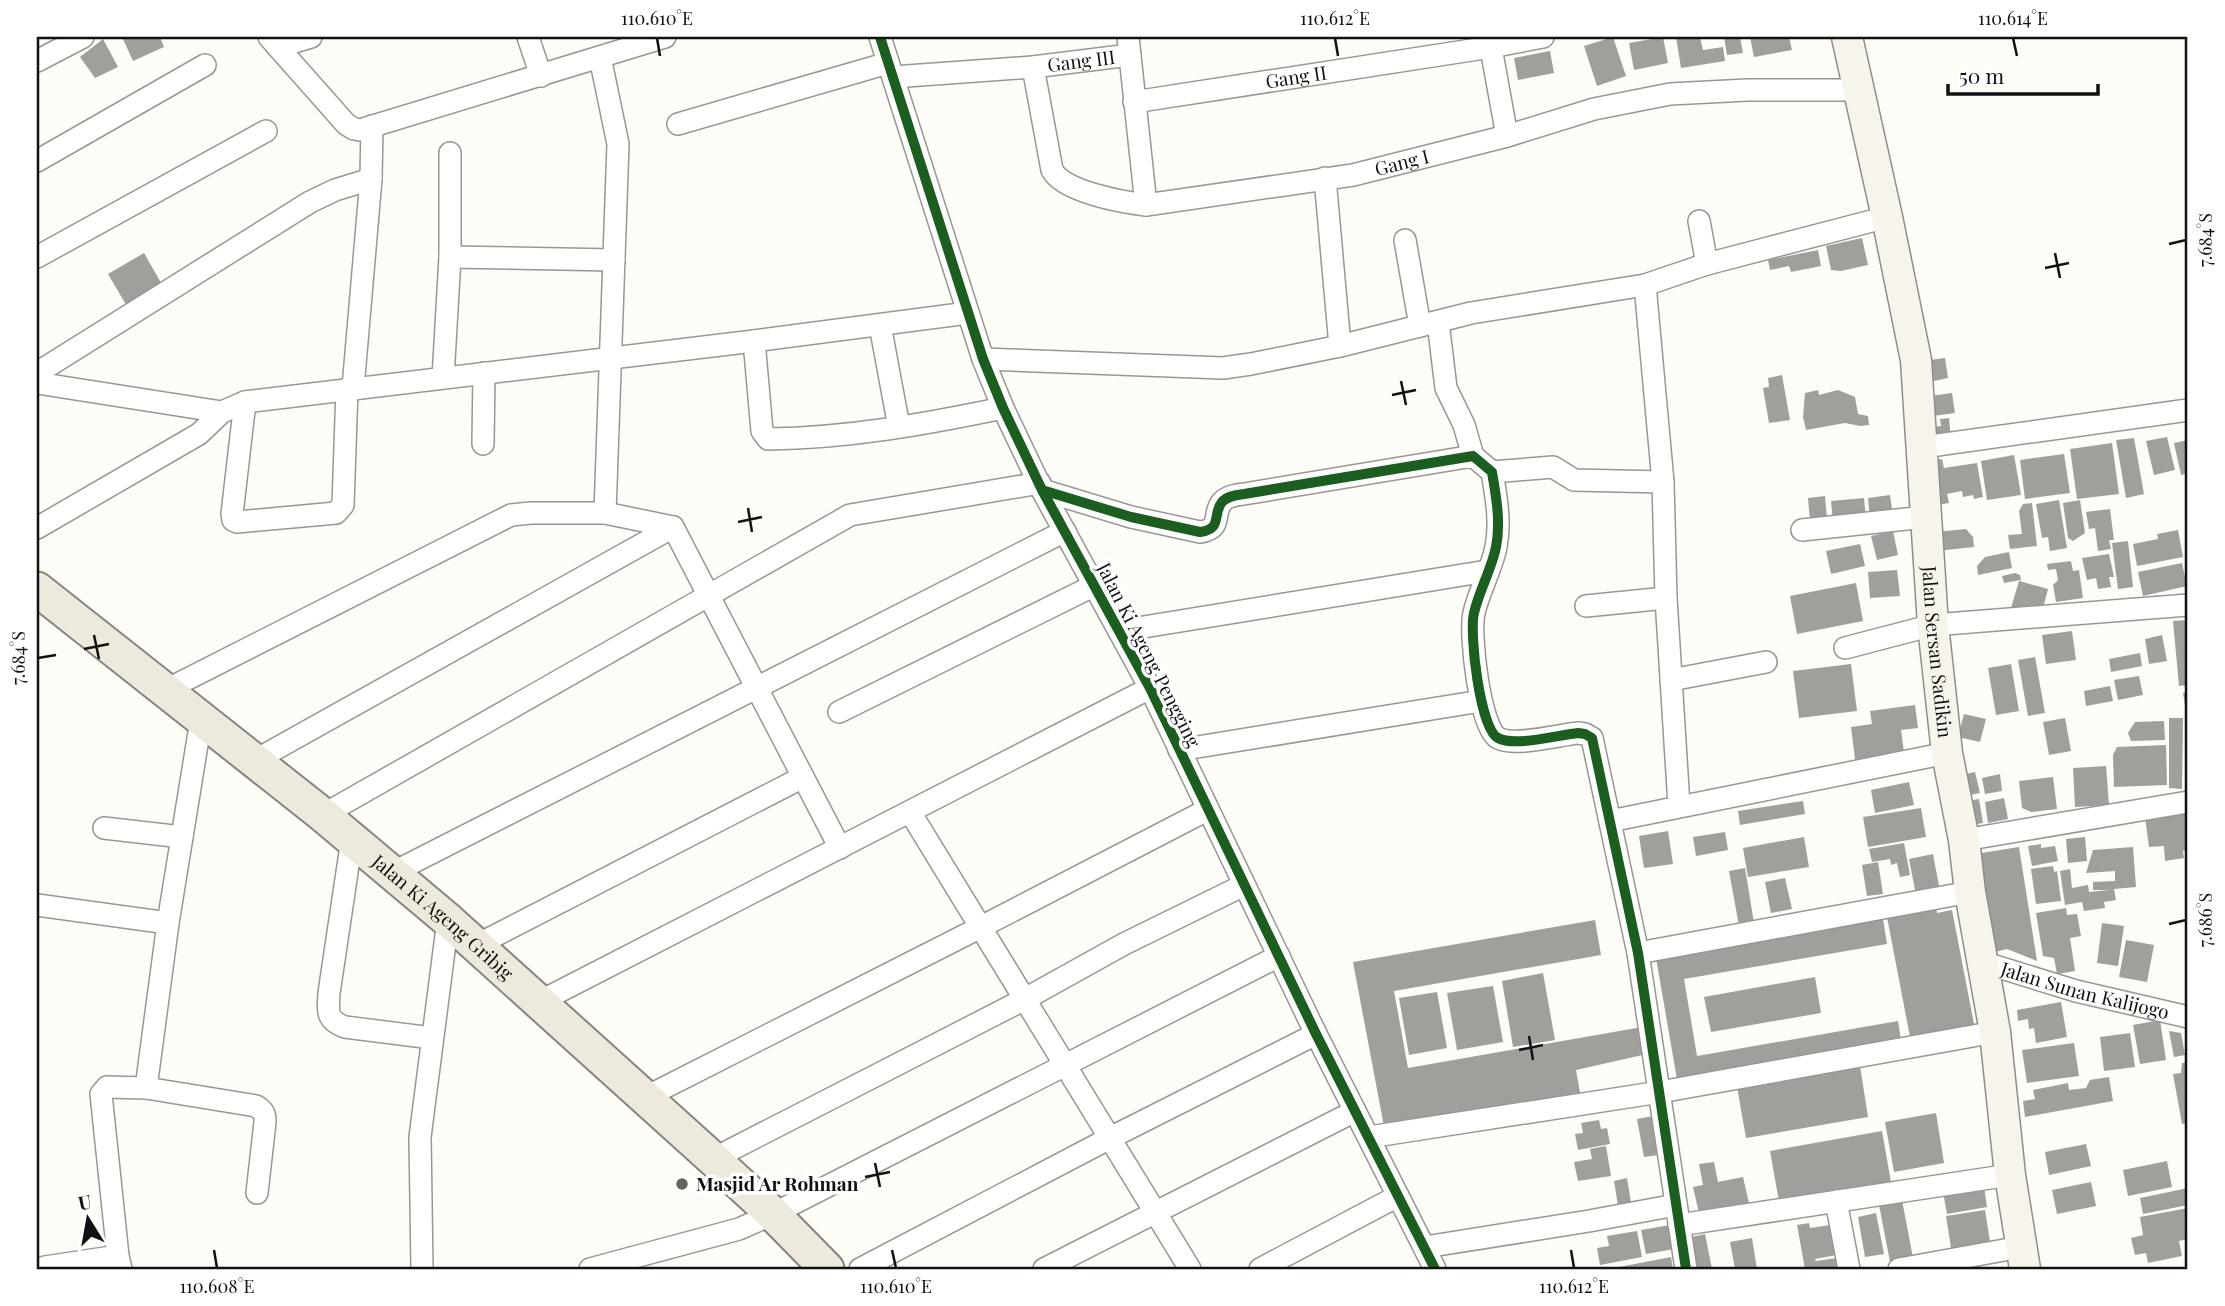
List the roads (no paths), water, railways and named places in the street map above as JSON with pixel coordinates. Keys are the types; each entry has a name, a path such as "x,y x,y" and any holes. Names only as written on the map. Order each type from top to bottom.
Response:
{"main road":[{"name":"Jalan Sersan Sadikin","path":"1847,37 1916,360 1933,625 1947,753 1995,1032 2010,1175 2023,1258"},
{"name":"Jalan Ki Ageng Gribig","path":"37,590 352,839 448,920 646,1097 773,1214 827,1269"}],"street":[{"path":"37,61 83,37"},
{"path":"274,42 311,37"},
{"path":"528,37 541,76"},
{"path":"274,42 354,130 665,37"},
{"name":"Jalan Ki Ageng Pengging","path":"880,37 983,359 1003,408 1041,486 1150,688 1316,1034 1436,1269"},
{"name":"Gang II","path":"1134,102 1490,42 1544,37"},
{"path":"1490,42 1507,136"},
{"path":"1129,46 1146,205"},
{"name":"Gang III","path":"678,124 890,70 1034,67 1129,46"},
{"path":"600,57 618,144 605,513"},
{"path":"37,161 205,65"},
{"name":"Gang I","path":"1034,67 1055,176 1068,185 1124,202 1146,205 1392,166 1460,146 1507,136 1594,109 1670,94 1747,90 1860,90"},
{"path":"245,402 233,520 237,522 336,513 343,505 350,389 371,179 372,126"},
{"path":"38,254 266,131"},
{"path":"443,378 450,257 450,153"},
{"path":"1325,178 1340,346"},
{"path":"37,373 310,202 335,190 371,179"},
{"path":"983,359 1223,368 1251,364 1340,346 1471,313 1645,285 1707,264 1887,217"},
{"path":"1699,221 1707,264"},
{"path":"1405,240 1446,388 1464,425 1473,456 1492,472 1497,506 1496,548 1473,617 1475,660 1489,729 1499,739 1517,741 1578,733 1592,738 1638,953 1686,1269"},
{"path":"450,257 614,260"},
{"path":"1645,285 1663,482 1666,598 1679,806"},
{"path":"37,528 199,434 222,412 245,402 968,313"},
{"path":"880,325 899,427"},
{"path":"754,341 762,431 768,439 814,438 924,424 1003,408"},
{"path":"483,444 485,373"},
{"path":"37,383 222,412"},
{"path":"1923,447 2188,410"},
{"path":"323,816 850,515 1041,486 1131,517 1200,533 1211,529 1220,504 1230,497 1473,456"},
{"path":"1492,472 1553,467 1574,480 1663,482"},
{"path":"164,691 511,515 605,513 673,527"},
{"path":"1802,530 1925,517"},
{"path":"673,527 840,848"},
{"path":"254,761 673,527"},
{"path":"392,873 1065,531"},
{"path":"1119,631 1487,571"},
{"path":"839,712 1095,584"},
{"path":"1586,606 1666,598"},
{"path":"1845,649 1933,625 2188,605"},
{"path":"1671,680 1766,662"},
{"path":"539,1002 1150,688"},
{"path":"1179,750 1482,701"},
{"path":"146,1088 201,720"},
{"path":"1610,821 1947,753"},
{"path":"477,945 803,777"},
{"path":"1964,840 2188,803"},
{"path":"646,1097 1207,810"},
{"path":"911,812 1190,1269"},
{"path":"104,828 182,837"},
{"path":"352,839 328,1013 334,1023 345,1027 432,1038"},
{"path":"713,1159 1025,999 1124,944 1244,885"},
{"path":"1638,953 1970,892"},
{"path":"37,905 169,923"},
{"path":"422,1269 421,1137 448,920"},
{"path":"590,1269 739,1229 773,1214 1279,956"},
{"name":"Jalan Sunan Kalijogo","path":"1982,961 2076,992 2188,1017"},
{"path":"1369,1137 1660,1092 1995,1032"},
{"path":"860,1269 1316,1034"},
{"path":"45,1266 120,1263 101,1094 107,1087 146,1088 261,1109 265,1114 265,1122 257,1193"},
{"path":"1044,1269 1355,1111"},
{"path":"1425,1247 1589,1221 1836,1201 2010,1175"},
{"path":"1260,1269 1398,1196"},
{"path":"1836,1201 1849,1269"},
{"path":"1899,1269 2023,1258"}],"place":[{"name":"Masjid Ar Rohman","path":"682,1184"}]}
